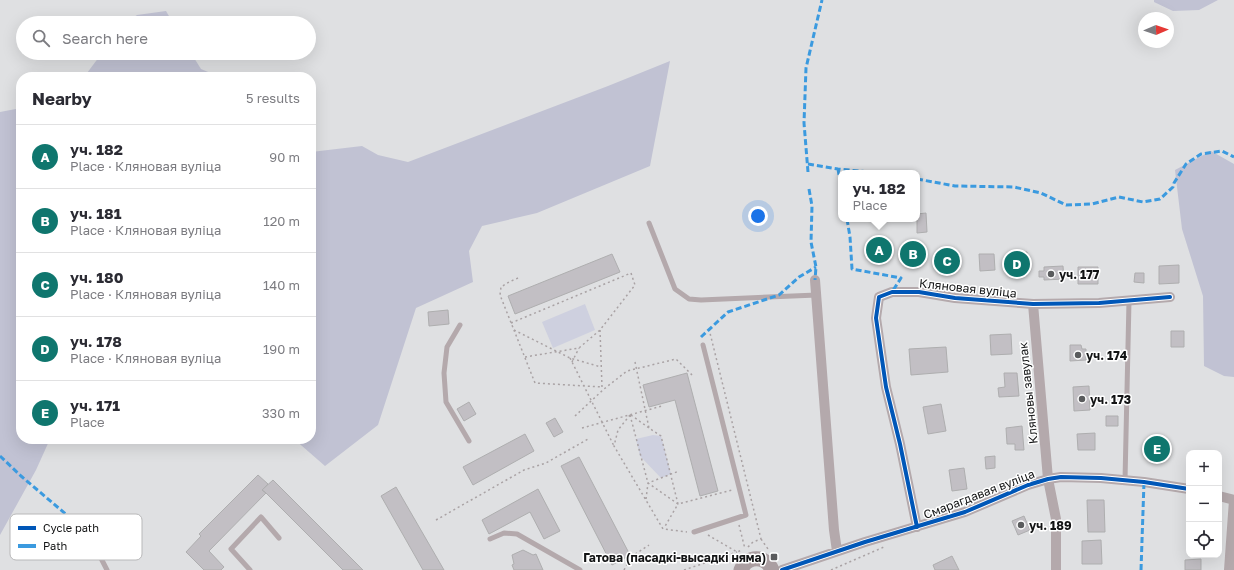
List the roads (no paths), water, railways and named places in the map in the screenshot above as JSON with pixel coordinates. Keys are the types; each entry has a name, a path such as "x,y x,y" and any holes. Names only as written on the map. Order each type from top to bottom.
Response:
{"street":[{"path":"815,280 834,530 837,551"},
{"name":"Кляновая вуліца","path":"916,527 900,444 886,387 876,318 879,297 892,292 919,292 961,299 1033,304 1099,303 1170,297"},
{"name":"Кляновы завулак","path":"1033,304 1048,479 1056,519 1056,570"},
{"name":"Смарагдавая вуліца","path":"782,570 837,551 965,512 1028,485 1048,479 1061,477 1081,477 1125,480 1186,489"},
{"path":"1222,497 1234,500 1229,570"},
{"path":"741,570 743,565 749,560 756,558 769,564 772,570"}],"lane":[{"path":"649,223 675,289 689,299 701,300 816,295"},
{"path":"1125,480 1129,301"},
{"path":"460,324 447,347 444,380 446,402 468,441"},
{"path":"694,532 746,515 703,345"},
{"path":"250,570 231,549 261,517 279,538"},
{"path":"490,539 504,533 517,534 580,570"},
{"path":"102,560 107,570"}],"place":[{"name":"уч. 182","path":"879,250"},
{"name":"уч. 181","path":"913,254"},
{"name":"уч. 180","path":"947,261"},
{"name":"уч. 178","path":"1017,264"},
{"name":"уч. 177","path":"1051,274"},
{"name":"уч. 174","path":"1078,355"},
{"name":"уч. 173","path":"1082,399"},
{"name":"уч. 171","path":"1157,449"},
{"name":"уч. 189","path":"1021,525"},
{"name":"Гатова (пасадкі-высадкі няма)","path":"774,557"}]}
